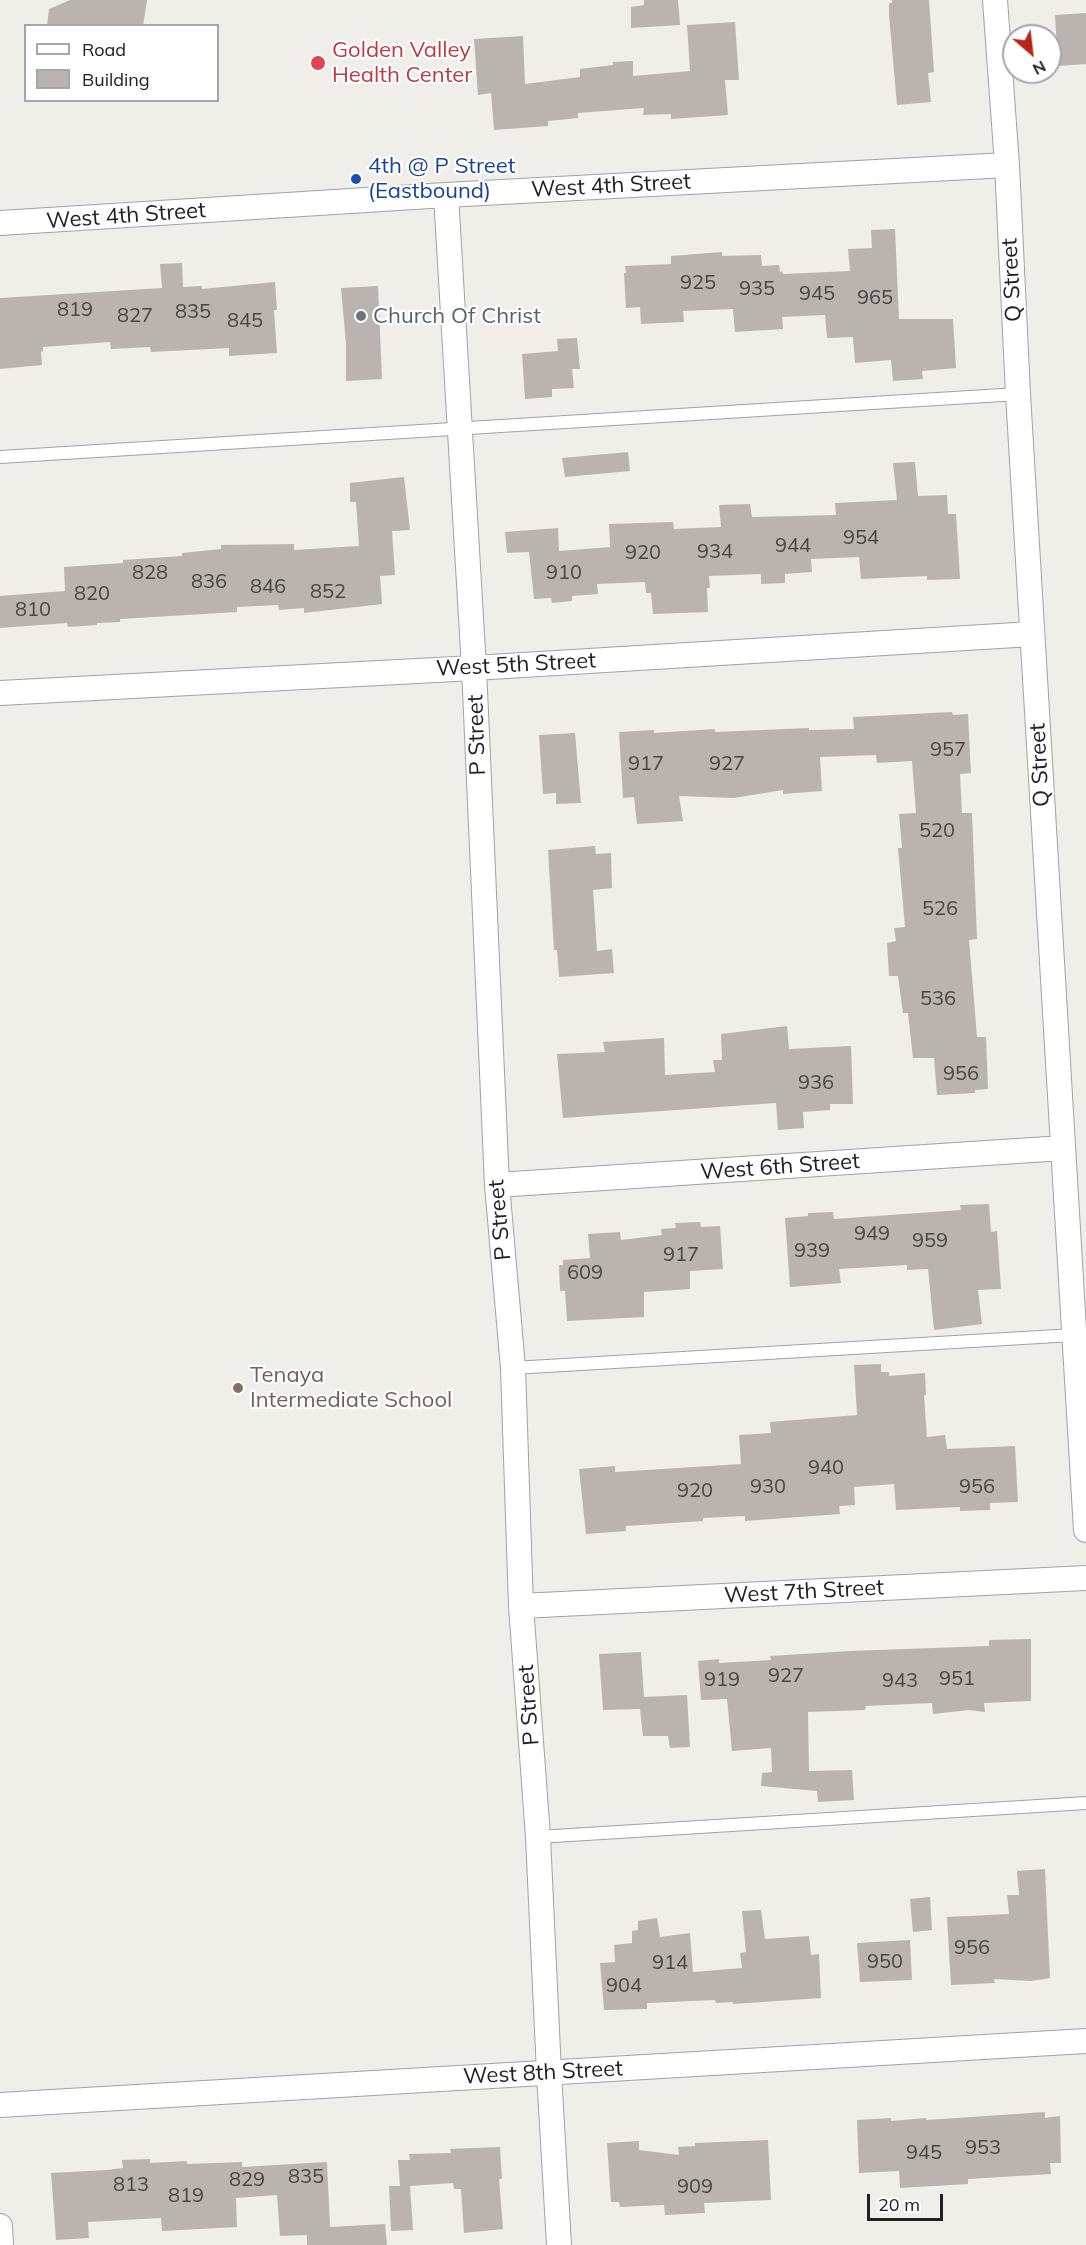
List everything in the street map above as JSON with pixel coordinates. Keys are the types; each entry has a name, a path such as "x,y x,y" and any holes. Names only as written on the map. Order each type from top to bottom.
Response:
{"street":[{"name":"Q Street","path":"995,0 1007,165 1032,634 1074,1335 1084,1448 1086,1516"},
{"name":"West 4th Street","path":"0,223 446,195 1007,165"},
{"name":"P Street","path":"446,195 474,668 497,1185 513,1368 521,1606 538,1837 559,2245"},
{"name":"West 5th Street","path":"0,693 474,668 1032,634"},
{"name":"West 6th Street","path":"497,1185 1063,1148"},
{"name":"West 7th Street","path":"521,1606 1086,1578"},
{"name":"West 8th Street","path":"0,2105 1086,2041"},
{"path":"0,2226 1,2245"}],"lane":[{"path":"0,457 1018,394"},
{"path":"513,1368 1074,1335"},
{"path":"538,1837 1086,1803"}],"building":[{"path":"70,0 147,0 143,24 47,24 49,9"},
{"path":"644,0 678,0 680,25 631,28 631,7 644,5"},
{"path":"892,0 929,0 934,72 928,73 931,102 897,105 889,15 889,3 892,3"},
{"path":"1086,13 1086,64 1062,66 1062,24 1056,24 1055,15"},
{"path":"735,22 739,80 725,80 728,115 671,119 671,114 643,115 644,108 578,113 578,118 548,121 548,126 494,130 491,93 478,95 474,39 523,36 525,84 580,77 580,69 613,65 613,62 633,61 633,76 690,71 687,25"},
{"path":"895,229 899,319 953,319 956,368 922,371 923,379 893,381 891,360 855,363 853,337 827,338 825,315 782,317 783,329 735,332 733,309 683,311 684,322 641,324 640,307 626,308 625,266 671,264 671,256 722,252 722,256 761,255 762,266 779,265 780,272 782,271 783,274 850,271 848,249 872,248 871,230"},
{"path":"182,263 183,287 202,286 202,289 275,282 277,353 229,356 229,348 151,352 150,347 111,349 110,342 43,347 42,365 0,369 0,298 162,288 160,264"},
{"name":"Church Of Christ","path":"378,286 382,379 346,381 346,344 341,288"},
{"path":"577,338 580,369 572,369 574,388 552,389 552,397 525,399 522,354 558,351 557,339"},
{"path":"628,452 630,471 565,477 562,458"},
{"path":"915,462 918,496 947,495 948,514 956,514 960,579 927,580 927,576 861,579 859,557 811,559 812,572 785,574 785,583 761,584 761,574 709,576 708,612 653,614 651,593 646,593 645,582 597,584 598,594 572,596 572,601 552,603 551,598 534,599 529,552 507,553 505,532 558,528 559,551 610,547 609,524 673,522 674,529 721,527 719,505 750,504 752,517 836,515 835,503 897,500 893,463"},
{"path":"404,477 410,530 392,531 395,575 380,576 382,604 304,613 304,608 279,610 278,605 237,607 237,612 120,619 120,622 97,623 97,625 68,627 67,623 0,628 0,596 65,591 64,567 182,556 182,553 221,549 221,545 294,544 294,550 359,546 356,502 350,502 350,483"},
{"path":"952,712 953,715 968,714 971,773 960,774 962,813 972,813 977,939 969,940 977,1037 986,1037 988,1089 975,1090 975,1093 937,1095 934,1058 913,1058 908,1013 903,1013 898,976 889,976 887,943 896,941 894,928 905,927 898,848 902,848 899,814 916,813 912,761 877,763 876,755 820,757 822,791 783,794 783,790 734,798 679,796 683,821 637,824 634,797 623,798 619,732 854,729 853,717"},
{"path":"575,733 581,803 556,804 556,793 543,794 539,735"},
{"path":"595,846 596,854 611,853 612,888 593,890 597,951 612,949 614,973 559,977 557,950 554,950 548,850"},
{"path":"787,1026 789,1049 851,1046 853,1104 830,1104 830,1110 803,1112 804,1128 778,1130 776,1103 563,1118 557,1054 605,1052 603,1042 664,1038 665,1075 715,1072 713,1060 722,1060 721,1034"},
{"path":"989,1204 991,1232 997,1231 1001,1289 978,1290 982,1324 934,1330 928,1269 907,1270 907,1265 839,1269 841,1283 790,1287 785,1218 808,1216 808,1213 833,1212 834,1219 961,1210 960,1205"},
{"path":"700,1222 701,1227 720,1226 723,1269 690,1271 690,1289 644,1292 644,1317 567,1321 565,1291 560,1291 559,1265 563,1265 563,1260 590,1258 588,1234 620,1232 621,1240 662,1235 661,1229 676,1228 675,1223"},
{"path":"881,1364 881,1372 889,1372 889,1376 925,1373 927,1437 945,1435 947,1449 1015,1446 1018,1502 990,1503 990,1510 960,1511 960,1507 896,1510 894,1484 854,1487 855,1505 839,1506 840,1514 745,1521 745,1516 703,1518 703,1521 626,1526 626,1531 586,1534 579,1469 615,1466 615,1472 741,1464 739,1435 771,1433 770,1422 857,1415 854,1365"},
{"path":"1031,1639 1031,1701 984,1703 985,1712 969,1710 933,1714 932,1703 866,1706 865,1710 808,1712 809,1771 852,1770 854,1800 818,1802 817,1791 761,1786 762,1773 772,1772 771,1748 732,1751 727,1699 701,1700 698,1661 719,1659 719,1663 771,1660 770,1656 989,1646 989,1640"},
{"path":"641,1652 644,1697 687,1695 690,1747 670,1748 668,1736 643,1736 640,1709 603,1710 599,1654"},
{"path":"1045,1869 1050,1978 1031,1981 994,1979 995,1983 951,1985 947,1917 1009,1914 1007,1895 1019,1895 1017,1871"},
{"path":"930,1897 932,1930 913,1932 910,1899"},
{"path":"761,1910 765,1939 809,1936 811,1955 819,1954 821,1998 733,2004 733,2002 716,2003 715,2000 647,2003 647,2009 604,2010 600,1963 615,1962 614,1945 632,1943 632,1931 638,1930 638,1921 657,1918 660,1937 690,1933 693,1972 742,1968 740,1953 746,1952 742,1911"},
{"path":"910,1940 912,1980 860,1982 857,1943"},
{"path":"1045,2112 1045,2118 1060,2116 1061,2163 1050,2163 1051,2174 968,2179 968,2184 900,2188 899,2171 859,2173 857,2120 891,2118 891,2121 926,2118 926,2120"},
{"path":"768,2140 771,2200 704,2203 705,2213 665,2215 664,2205 620,2207 619,2202 611,2202 607,2143 639,2141 639,2150 679,2155 678,2147 695,2146 695,2143"},
{"path":"500,2147 502,2179 499,2179 503,2229 464,2233 461,2189 454,2189 453,2183 410,2186 413,2230 391,2231 389,2186 400,2186 398,2160 410,2160 409,2154 451,2153 450,2149"},
{"path":"150,2159 150,2163 242,2162 242,2167 327,2162 330,2227 385,2224 387,2245 307,2245 307,2235 280,2236 277,2195 236,2198 237,2227 162,2231 161,2218 88,2222 89,2238 56,2240 51,2173 123,2168 122,2160"}],"place":[{"name":"Golden Valley Health Center","path":"318,63"},
{"name":"4th @ P Street (Eastbound)","path":"356,179"},
{"name":"Church Of Christ","path":"361,316"},
{"name":"Tenaya Intermediate School","path":"238,1388"}]}
